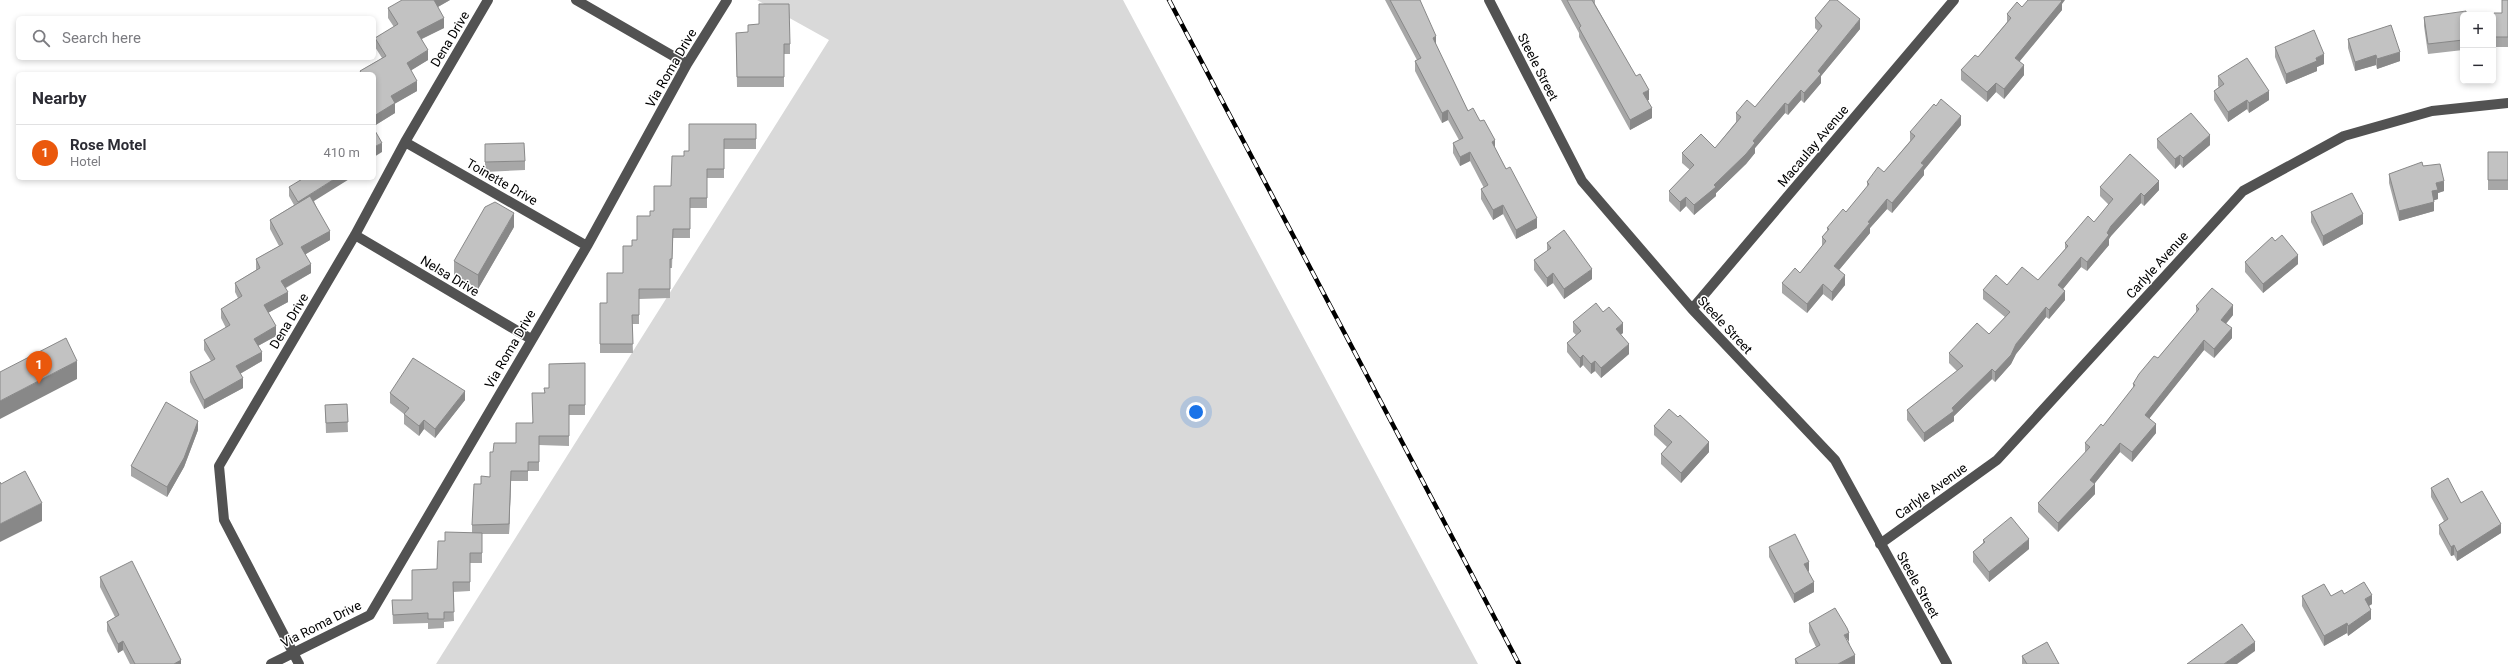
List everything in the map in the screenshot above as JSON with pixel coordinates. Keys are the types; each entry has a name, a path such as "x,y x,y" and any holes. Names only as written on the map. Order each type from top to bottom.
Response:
{"street":[{"name":"Dena Drive","path":"299,664 224,520 219,466 355,235 405,142 488,0"},
{"path":"576,0 687,64"},
{"name":"Via Roma Drive","path":"271,664 370,615 587,246 687,64 727,0"},
{"name":"Steele Street","path":"1489,0 1582,181 1692,309 1835,460 1946,664"},
{"name":"Macaulay Avenue","path":"1692,309 1954,0"},
{"name":"Carlyle Avenue","path":"1880,544 1997,460 2243,191 2344,136 2432,111 2508,103"},
{"name":"Toinette Drive","path":"405,142 587,246"},
{"name":"Nelsa Drive","path":"355,235 531,339"}],"shaded area":[{"path":"757,0 1123,0 1478,664 436,664 829,40"}],"building":[{"path":"402,0 434,0 444,18 417,32 428,50 407,63 417,81 391,96 395,103 376,115 376,72 360,71 386,56 376,37 398,24 388,8"},
{"path":"1390,0 1420,0 1436,36 1433,38 1468,111 1473,108 1480,121 1484,120 1495,140 1492,142 1506,169 1510,167 1537,218 1516,230 1503,205 1493,210 1481,189 1488,185 1470,152 1460,157 1453,143 1463,138 1448,110 1442,113 1415,61 1421,58"},
{"path":"1567,0 1592,0 1636,76 1640,74 1649,90 1643,93 1652,108 1630,120 1579,28 1581,26"},
{"path":"1830,0 1837,0 1860,19 1818,71 1821,74 1804,93 1801,90 1788,105 1785,103 1753,141 1755,143 1746,154 1714,185 1716,187 1694,205 1686,197 1680,202 1669,191 1694,165 1682,153 1701,134 1715,148 1741,117 1736,113 1747,100 1755,107 1822,26 1815,18"},
{"path":"2028,0 2062,1 2015,58 2024,65 2004,89 1996,83 1987,92 1961,70 1975,55 1978,57 2011,18 2007,14 2017,2 2022,7"},
{"path":"2502,0 2508,0 2508,37 2496,37 2496,13 2502,13"},
{"path":"759,4 789,4 790,44 784,44 784,77 737,77 736,33 748,32 748,25 759,24"},
{"path":"2466,11 2460,12 2460,40 2428,44 2424,17"},
{"path":"2391,25 2400,52 2377,59 2376,55 2355,62 2348,39"},
{"path":"2314,30 2324,54 2316,58 2317,61 2286,74 2275,47"},
{"path":"2247,58 2269,91 2249,103 2247,100 2228,112 2214,91 2224,84 2218,76"},
{"path":"1941,99 1961,116 1921,163 1924,165 1892,203 1887,199 1868,222 1870,223 1834,266 1845,275 1832,292 1823,284 1807,304 1782,283 1795,268 1800,273 1826,241 1822,237 1829,229 1827,228 1843,209 1846,212 1869,184 1867,182 1878,167 1884,172 1915,136 1910,132 1934,104 1936,106"},
{"path":"2191,113 2210,135 2183,158 2180,155 2175,159 2157,139"},
{"path":"689,124 756,124 756,139 724,139 724,169 707,169 707,198 690,198 690,229 673,229 672,259 670,259 670,289 639,289 639,315 632,315 633,344 600,344 600,303 607,303 607,273 623,273 623,246 632,246 632,240 637,240 637,216 650,216 650,211 654,211 654,186 671,186 672,156 684,156 684,151 689,151"},
{"path":"376,132 382,143 376,146"},
{"path":"524,143 525,161 485,162 485,144"},
{"path":"2488,152 2508,152 2508,180 2488,180"},
{"path":"2130,154 2159,181 2144,196 2141,193 2111,226 2107,233 2109,235 2087,262 2081,257 2058,285 2065,291 2049,310 2046,307 2016,344 2011,355 1995,372 1992,369 1952,408 1954,411 1924,433 1907,410 1963,366 1949,353 1977,323 1989,334 2010,312 1983,290 1996,275 2007,285 2022,267 2038,280 2068,246 2065,243 2088,216 2094,222 2113,199 2100,187"},
{"path":"2422,162 2423,166 2440,164 2444,181 2436,183 2438,190 2432,191 2434,202 2399,211 2389,174"},
{"path":"301,180 333,180 298,202 289,187"},
{"path":"2352,193 2363,214 2323,236 2311,212"},
{"path":"310,196 330,231 301,247 311,264 281,281 288,292 264,305 276,326 254,339 262,352 236,366 243,378 204,400 190,372 215,359 204,340 230,325 221,309 242,296 235,283 260,268 256,259 283,244 270,220"},
{"path":"495,202 514,213 478,275 454,261 485,207"},
{"path":"1564,230 1592,269 1564,289 1553,273 1547,278 1534,260 1551,248 1547,243"},
{"path":"2282,235 2298,255 2263,284 2245,262 2272,237 2275,241"},
{"path":"2212,288 2233,305 2221,320 2232,328 2214,349 2204,340 2145,415 2156,424 2132,452 2120,443 2090,480 2095,484 2058,523 2038,503 2090,447 2085,443 2101,424 2103,426 2135,385 2133,384 2139,374 2154,356 2158,358 2199,309 2196,306"},
{"path":"1596,303 1603,312 1609,307 1623,323 1616,329 1629,344 1601,368 1595,361 1591,364 1583,355 1580,358 1567,343 1581,331 1573,322"},
{"path":"66,338 77,361 0,401 0,372"},
{"path":"413,358 465,391 435,429 424,420 419,426 404,414 409,408 390,393"},
{"path":"585,363 585,405 569,405 569,436 539,436 539,462 528,462 528,471 511,471 509,524 472,525 474,484 481,484 481,476 490,477 490,452 493,452 494,443 516,443 516,423 533,423 532,393 545,393 544,388 549,388 549,364"},
{"path":"166,402 198,421 184,458 167,487 131,466"},
{"path":"347,404 348,422 326,423 325,405"},
{"path":"1669,409 1678,417 1680,415 1709,442 1681,473 1661,454 1672,442 1654,426"},
{"path":"25,471 42,503 0,524 0,482 1,484"},
{"path":"2448,478 2461,503 2482,491 2501,524 2457,552 2454,545 2451,547 2439,525 2448,519 2431,488"},
{"path":"2011,517 2029,539 1989,572 1973,552 1985,542 1983,540"},
{"path":"445,532 482,533 482,553 470,553 470,582 453,582 454,612 444,612 444,619 428,619 428,613 393,615 392,600 412,600 412,570 437,569 438,541 445,541"},
{"path":"1795,534 1809,562 1804,564 1814,582 1794,594 1769,547"},
{"path":"132,561 181,660 174,664 135,664 123,641 118,644 107,622 119,615 100,577"},
{"path":"2364,582 2372,595 2365,599 2371,610 2348,626 2347,623 2324,636 2302,596 2324,584 2331,596 2342,590 2344,594"},
{"path":"1835,608 1847,628 1849,633 1844,635 1855,655 1838,664 1798,664 1795,659 1820,645 1809,623"},
{"path":"2242,624 2255,642 2224,664 2187,664"},
{"path":"2047,642 2059,664 2027,664 2022,656"}],"railway":[{"path":"1169,0 1519,664"}],"place":[{"name":"Rose Motel","path":"39,384"}]}
